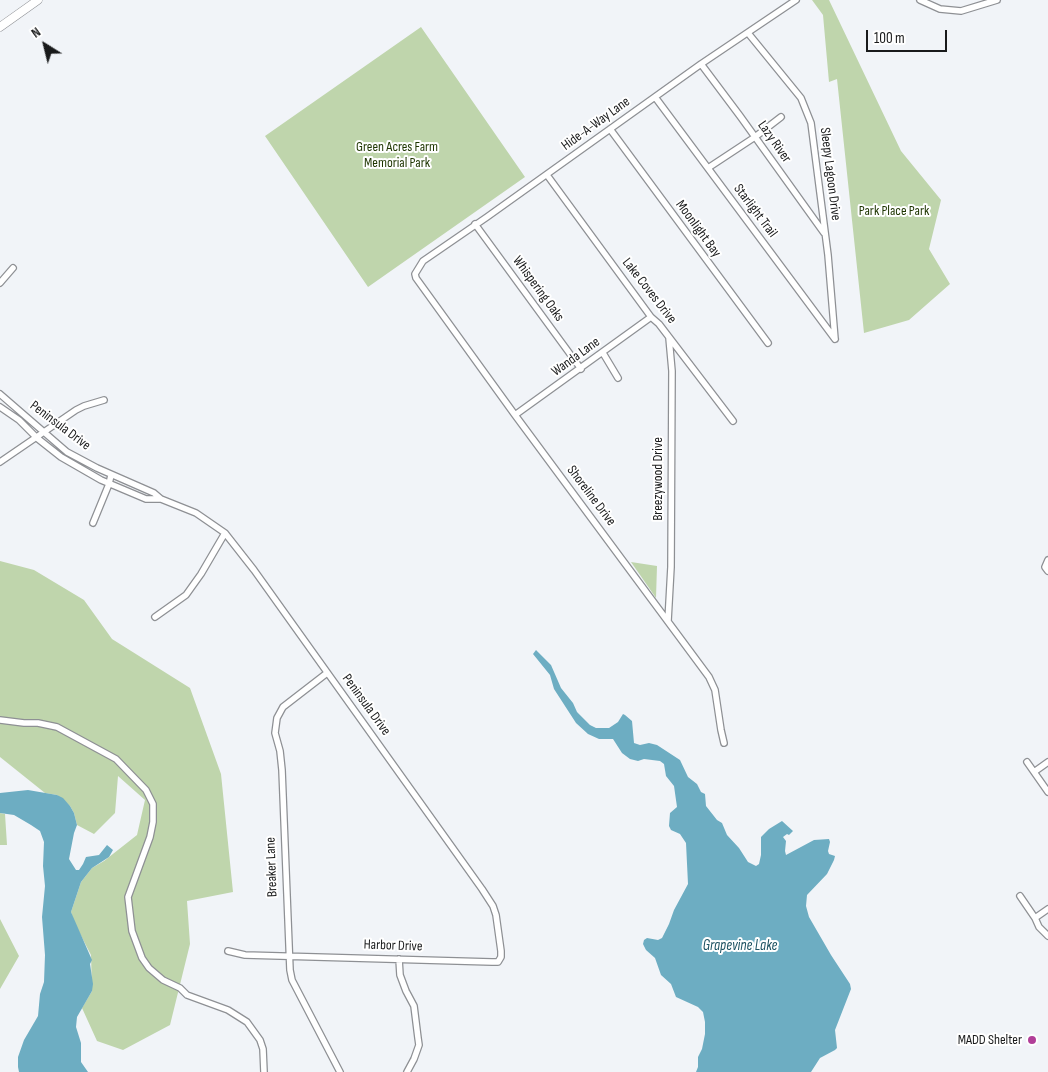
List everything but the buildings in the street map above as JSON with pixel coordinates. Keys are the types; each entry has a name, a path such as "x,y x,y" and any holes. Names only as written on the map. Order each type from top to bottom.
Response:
{"street":[{"path":"0,26 38,0"},
{"name":"Hide-A-Way Lane","path":"415,274 422,262 702,64 796,0"},
{"path":"920,0 940,9 961,11 997,0"},
{"name":"Sleepy Lagoon Drive","path":"748,33 801,98 811,123 829,264 835,339"},
{"name":"Lazy River","path":"702,64 825,234"},
{"name":"Starlight Trail","path":"655,97 835,339"},
{"path":"708,168 755,137 781,117"},
{"name":"Moonlight Bay","path":"610,129 768,343"},
{"name":"Lake Coves Drive","path":"547,175 651,317 660,324 732,421"},
{"name":"Whispering Oaks","path":"476,224 581,368"},
{"path":"0,283 13,268"},
{"name":"Shoreline Drive","path":"415,274 416,278 714,684 724,742"},
{"name":"Wanda Lane","path":"516,415 651,317"},
{"name":"Breezywood Drive","path":"668,621 672,371 669,338"},
{"path":"603,353 618,378"},
{"name":"Peninsula Drive","path":"0,394 68,452 111,475 154,493 161,499 196,513 225,534 254,570 493,906 500,934 501,957 498,962"},
{"path":"0,462 84,406 104,400"},
{"name":"Peninsula Drive","path":"0,407 61,457 109,484 146,499 161,499"},
{"path":"92,523 111,475"},
{"path":"155,617 186,595 225,534"},
{"path":"1047,569 1048,560"},
{"name":"Breaker Lane","path":"327,673 283,707 275,725 275,733 280,751 282,770 288,957 292,980 340,1072"},
{"path":"0,720 38,723 57,727 116,759 146,790 153,804 153,822 150,837 128,896 132,931 142,958 149,968 163,980 180,988 187,995 228,1010 247,1022 260,1040 263,1049 264,1072"},
{"path":"1027,762 1048,792"},
{"path":"1034,772 1048,762"},
{"path":"1020,896 1039,927 1048,936"},
{"path":"1035,918 1048,909"},
{"name":"Harbor Drive","path":"228,951 245,955 288,957 498,962"},
{"path":"400,959 400,975 414,1006 418,1038 414,1059 408,1072"}],"green space":[{"name":"Park Place Park","path":"812,0 829,0 901,151 941,200 929,249 950,284 909,320 864,333 837,79 829,82 823,15"},
{"name":"Green Acres Farm Memorial Park","path":"421,27 525,177 368,287 265,136"},
{"path":"0,561 34,570 84,600 112,639 190,688 221,774 233,892 187,901 190,944 170,1025 123,1050 97,1041 82,1008 92,991 91,955 71,912 81,882 92,868 137,835 145,800 118,776 115,813 94,834 77,825 70,806 57,795 45,793 0,757"},
{"path":"631,562 657,566 656,598"},
{"path":"0,813 5,814 7,845 0,845"},
{"path":"0,919 19,956 0,989"}],"water":[{"name":"Grapevine Lake","path":"536,650 551,665 561,688 573,703 577,712 590,725 596,728 609,728 618,722 623,714 632,721 634,743 657,745 680,760 688,777 705,794 706,806 717,820 722,823 727,835 748,862 756,866 759,864 761,837 769,829 782,821 793,831 783,837 786,841 786,855 814,840 829,839 828,851 829,854 835,856 834,860 827,874 807,895 806,906 809,917 850,984 851,989 835,1030 837,1048 820,1058 811,1072 696,1072 698,1057 705,1034 703,1012 698,1007 676,997 671,984 661,975 655,958 646,950 643,944 647,938 658,940 662,938 688,884 686,843 680,834 671,830 669,826 670,813 677,807 674,786 666,776 664,764 660,761 630,759 622,753 613,739 599,739 588,734 576,723 554,689 550,675 533,654"},
{"path":"28,790 57,795 63,798 70,806 77,825 69,859 76,870 79,870 86,857 99,855 107,845 113,850 109,857 92,868 81,882 71,912 92,960 90,964 93,984 92,991 77,1017 76,1027 81,1043 81,1062 88,1072 19,1072 18,1057 24,1040 38,1016 40,994 44,982 45,955 42,917 45,886 43,866 44,842 40,831 31,825 14,815 0,813 0,793"}],"place":[{"name":"MADD Shelter","path":"1032,1040"}]}
